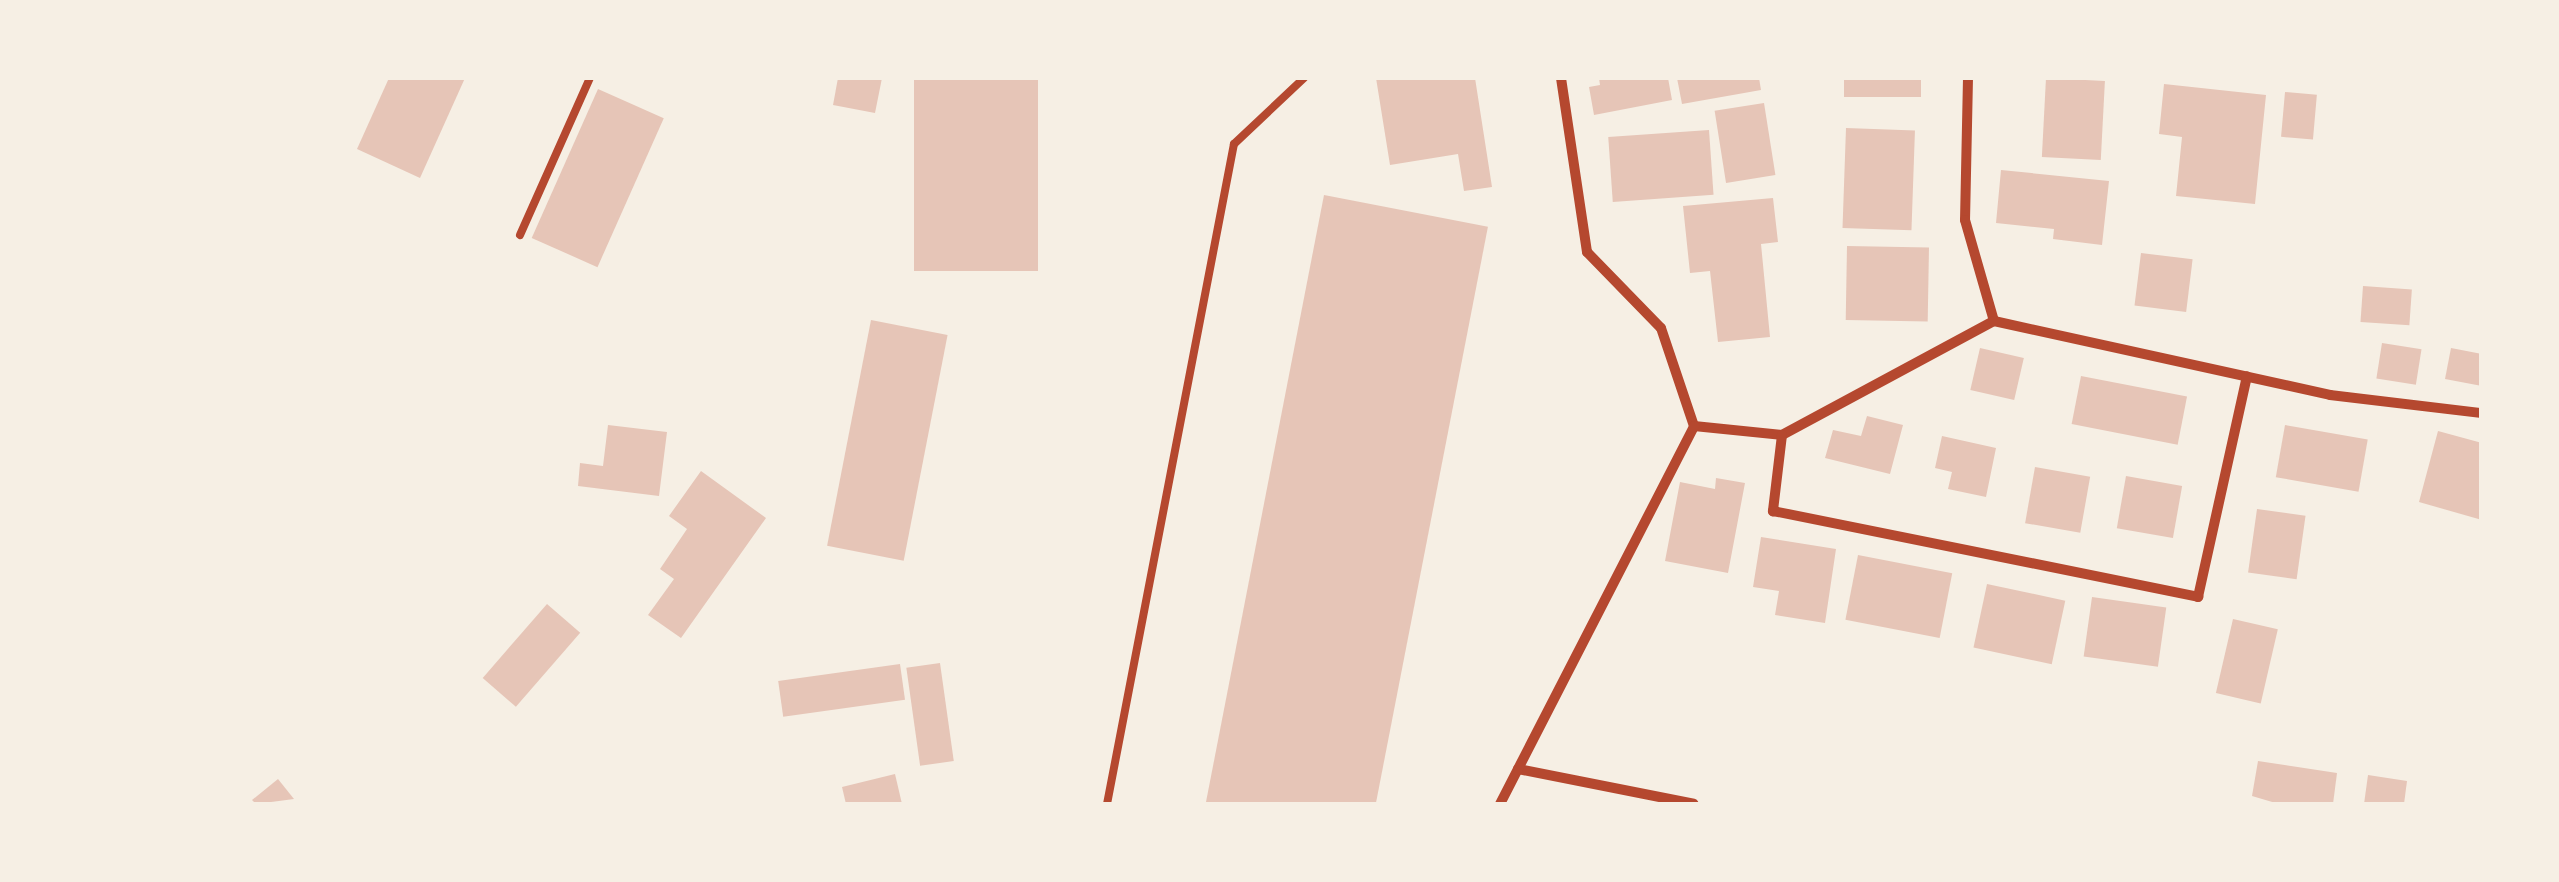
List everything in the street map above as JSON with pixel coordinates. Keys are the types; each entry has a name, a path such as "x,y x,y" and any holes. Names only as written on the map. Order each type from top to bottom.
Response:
{"street":[{"path":"1500,804 1694,426 1660,328 1587,252 1561,78"},
{"path":"1968,78 1965,220 1994,321"},
{"path":"1694,426 1782,435 1994,321 2330,395 2482,413"},
{"path":"1782,435 1773,511 2198,597 2248,376"},
{"path":"1518,769 1694,804"}],"lane":[{"path":"520,235 590,78"},
{"path":"1107,804 1234,144 1304,78"}],"building":[{"path":"389,78 465,78 420,178 357,149"},
{"path":"838,78 882,78 875,113 833,105"},
{"path":"914,78 1038,78 1038,271 914,271"},
{"path":"1376,78 1475,78 1492,187 1464,191 1458,154 1390,165"},
{"path":"1599,78 1668,78 1672,100 1594,115 1589,87 1600,85"},
{"path":"1677,78 1759,78 1761,90 1682,104"},
{"path":"1844,78 1921,78 1921,97 1844,97"},
{"path":"2046,78 2105,81 2101,160 2042,157"},
{"path":"2164,84 2266,95 2255,204 2176,196 2182,137 2159,134"},
{"path":"598,89 664,118 597,267 532,238"},
{"path":"2285,92 2317,95 2313,140 2281,137"},
{"path":"1764,103 1775,175 1726,183 1715,111"},
{"path":"1846,128 1915,130 1911,230 1843,228"},
{"path":"1709,130 1714,195 1613,202 1608,137"},
{"path":"2001,170 2109,181 2102,245 2053,239 2054,229 1996,223"},
{"path":"1324,195 1488,227 1376,804 1206,804"},
{"path":"1773,198 1778,242 1761,244 1770,337 1718,342 1710,271 1690,273 1683,206"},
{"path":"1847,246 1929,247 1928,321 1846,320"},
{"path":"2141,253 2193,259 2186,312 2135,306"},
{"path":"2363,286 2412,289 2409,325 2360,322"},
{"path":"871,320 948,335 904,561 827,546"},
{"path":"2382,343 2422,349 2416,385 2376,379"},
{"path":"1980,348 2024,358 2014,400 1970,390"},
{"path":"2451,348 2482,354 2482,386 2445,379"},
{"path":"2081,376 2187,397 2178,445 2072,424"},
{"path":"1867,416 1903,425 1890,474 1825,458 1833,430 1861,436"},
{"path":"608,425 667,432 659,496 578,486 580,463 603,466"},
{"path":"2285,425 2368,440 2359,492 2276,477"},
{"path":"2438,431 2482,443 2482,520 2419,502"},
{"path":"1942,436 1996,448 1986,497 1948,489 1952,472 1935,468"},
{"path":"2035,467 2090,477 2080,533 2025,523"},
{"path":"701,471 766,518 681,638 648,615 674,579 660,569 687,529 669,516"},
{"path":"2126,476 2182,486 2173,538 2117,528"},
{"path":"1716,478 1745,483 1728,573 1665,561 1680,482 1715,489"},
{"path":"2257,509 2306,516 2297,579 2248,572"},
{"path":"1761,537 1836,549 1825,623 1775,615 1779,591 1753,587"},
{"path":"1858,555 1952,573 1940,638 1845,620"},
{"path":"1987,584 2065,601 2052,664 1973,648"},
{"path":"2092,597 2166,607 2158,667 2084,656"},
{"path":"547,604 580,633 516,707 483,678"},
{"path":"2233,619 2278,629 2261,703 2216,693"},
{"path":"940,663 954,761 920,766 906,668"},
{"path":"900,664 905,700 783,717 778,681"},
{"path":"2258,761 2337,773 2333,804 2279,804 2252,796"},
{"path":"895,774 902,804 846,804 842,787"},
{"path":"2368,775 2407,781 2404,804 2364,804"},
{"path":"278,779 294,799 256,804 252,800"}]}
